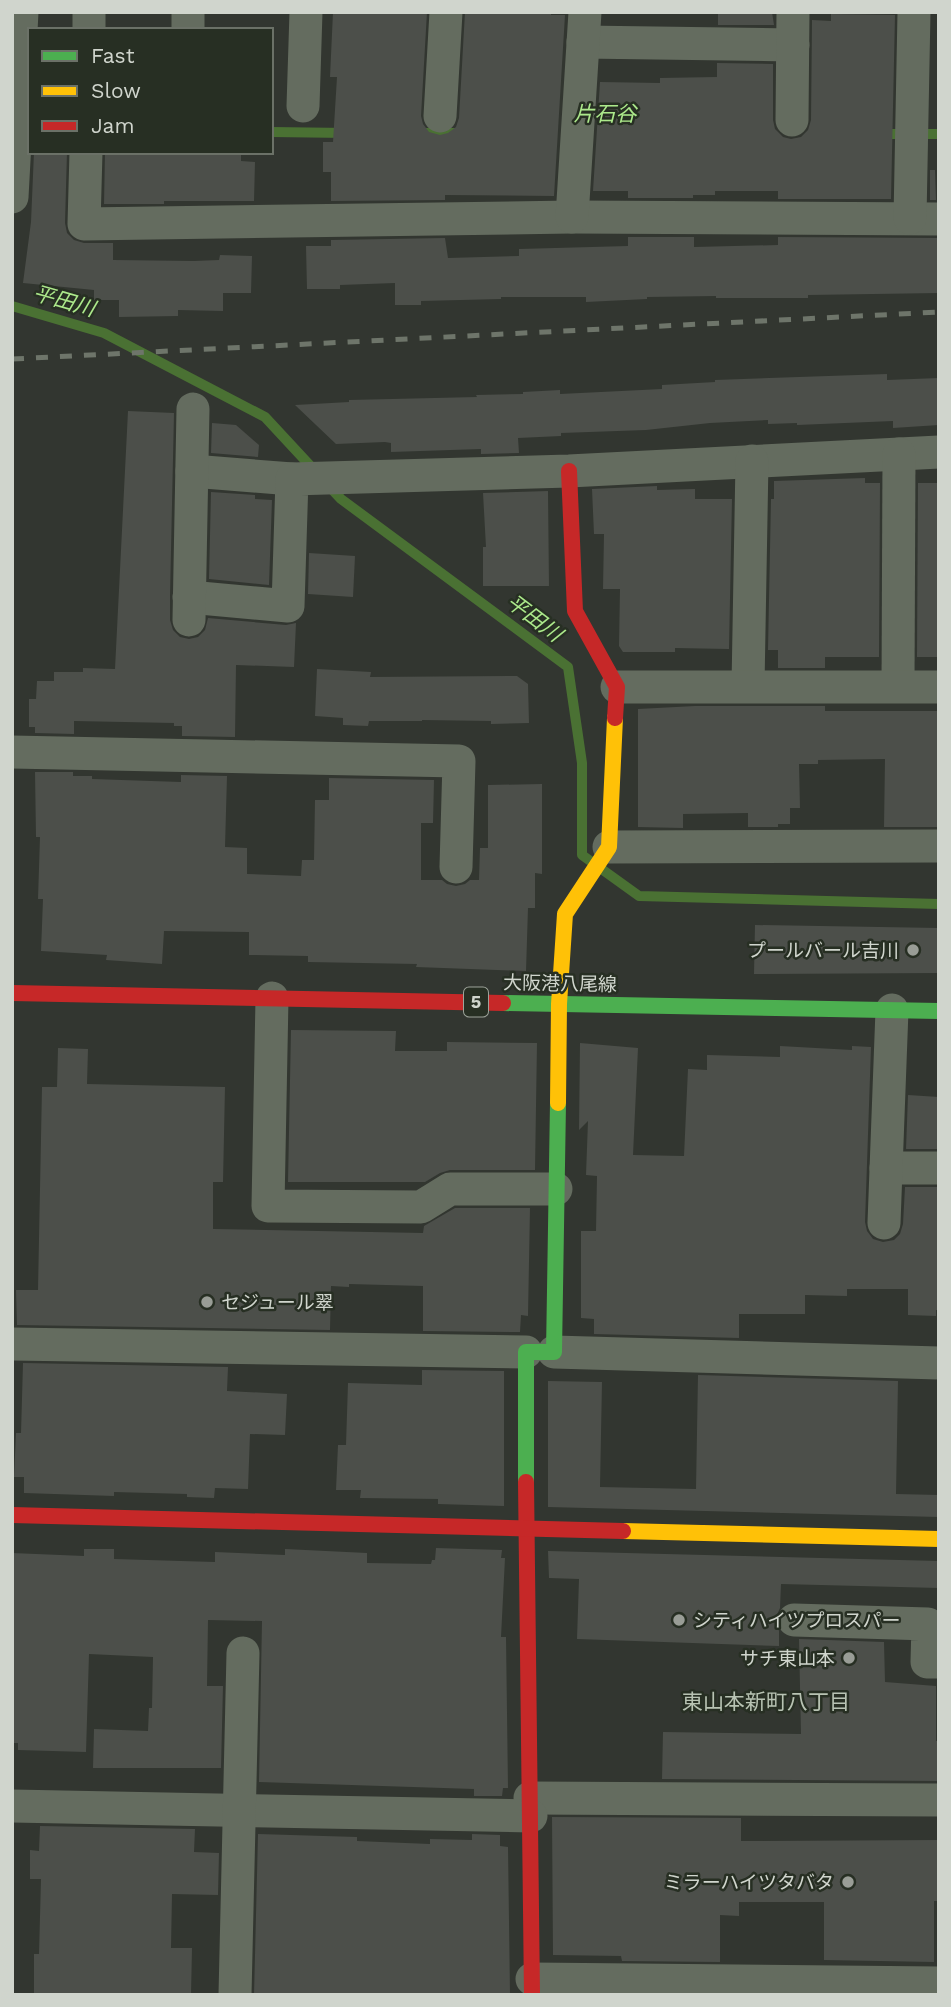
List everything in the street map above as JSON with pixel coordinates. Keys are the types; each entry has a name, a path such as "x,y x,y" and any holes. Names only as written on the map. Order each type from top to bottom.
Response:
{"street":[{"path":"12,197 22,12"},
{"path":"303,106 306,12"},
{"path":"440,116 446,12"},
{"path":"792,120 793,12"},
{"path":"86,154 84,224 572,217 925,218 925,113 914,12"},
{"path":"572,217 584,27 793,45"},
{"path":"193,409 190,608 288,606 311,479"},
{"path":"192,471 311,479 569,471 939,452"},
{"path":"898,686 899,454"},
{"path":"748,686 752,461"},
{"path":"569,471 575,611 617,687 601,859 565,914 559,1004 556,1189 526,1530 532,1987 939,1983"},
{"path":"617,687 939,687"},
{"path":"12,752 459,761 456,867"},
{"path":"601,859 939,846"},
{"name":"大阪港八尾線","path":"12,993 939,1012"},
{"path":"272,998 268,1206 421,1207 450,1189 556,1189"},
{"path":"884,1223 892,1010"},
{"path":"886,1168 939,1168"},
{"path":"12,1344 540,1352 939,1363"},
{"path":"12,1515 939,1539"},
{"path":"794,1620 928,1624 927,1662 939,1662"},
{"path":"234,1995 243,1653"},
{"path":"12,1805 237,1810 939,1800"}],"building":[{"path":"333,12 427,12 421,116 429,132 440,135 456,127 459,118 465,12 551,12 551,15 565,15 554,196 445,195 445,200 331,201 331,172 323,172 323,142 333,142 337,77 330,77"},
{"path":"718,12 772,12 774,25 718,25"},
{"path":"831,14 895,15 891,199 778,199 778,191 715,191 715,195 693,195 693,198 628,198 628,191 593,191 600,82 660,83 660,78 717,77 717,63 773,64 775,129 783,137 801,137 808,130 811,120 812,20 831,21"},
{"path":"34,154 67,154 65,223 67,233 74,240 84,243 113,243 113,260 194,261 219,260 220,255 252,256 251,293 223,293 223,311 178,310 178,316 119,317 119,300 94,300 94,290 23,283 31,222"},
{"path":"105,154 241,154 241,161 255,162 254,201 104,204"},
{"path":"930,170 935,170 936,200 930,200"},
{"path":"628,237 694,237 694,247 778,245 778,237 937,238 939,293 808,295 808,298 647,297 586,302 586,297 501,297 395,305 395,283 340,285 340,289 307,289 306,246 331,246 331,240 445,238 448,258 519,256 519,249 628,246"},
{"path":"887,374 887,380 939,378 939,425 893,428 893,421 797,425 768,424 768,420 518,438 519,453 481,454 481,449 391,452 391,443 385,442 336,444 295,405 349,400 477,397 476,395 560,390 560,394 662,389 662,385 715,380"},
{"path":"128,411 174,413 170,596 170,620 173,630 180,637 198,637 205,630 208,618 286,625 296,623 294,667 236,665 235,737 182,736 182,726 174,726 174,723 74,721 74,734 35,733 35,727 29,727 29,699 36,699 37,681 54,681 54,672 83,672 83,668 115,669"},
{"path":"212,423 236,425 259,445 258,457 211,453"},
{"path":"865,478 865,483 880,483 879,657 825,657 825,668 778,668 778,650 768,650 771,499 774,499 774,481"},
{"path":"918,483 939,483 939,657 917,657"},
{"path":"657,486 657,490 695,489 695,499 732,499 729,649 675,648 675,652 623,652 619,646 620,589 603,589 604,534 594,534 592,489"},
{"path":"548,491 549,586 483,586 483,547 486,547 483,493"},
{"path":"211,492 255,495 255,499 272,500 269,585 209,579"},
{"path":"309,553 355,556 353,597 308,594"},
{"path":"317,669 371,672 370,677 517,676 528,684 529,723 422,720 369,721 368,726 343,725 343,718 315,716"},
{"path":"825,706 825,711 939,711 939,827 884,827 885,759 818,760 818,764 799,764 800,808 790,808 790,824 778,824 778,827 748,827 748,813 683,814 683,828 638,827 638,709"},
{"path":"35,772 73,772 73,776 92,776 92,779 181,782 181,775 227,776 225,847 247,848 247,874 301,876 302,860 314,860 315,800 329,800 329,778 434,780 433,823 421,823 421,880 442,880 456,886 470,880 479,880 480,848 488,848 488,785 542,784 542,874 535,873 535,908 528,908 526,971 416,967 417,964 308,962 308,956 249,955 249,932 164,931 162,964 106,960 107,955 41,951 43,899 38,899 40,837 36,837"},
{"path":"755,925 939,928 939,973 754,974"},
{"path":"291,1030 396,1031 395,1051 447,1051 447,1042 537,1043 535,1170 450,1170 425,1182 288,1182"},
{"path":"580,1043 638,1048 633,1155 684,1156 688,1069 707,1070 707,1055 780,1057 780,1046 852,1050 852,1046 871,1047 865,1222 867,1231 873,1239 883,1242 894,1240 900,1234 903,1224 905,1187 939,1187 939,1310 936,1310 936,1316 908,1315 908,1289 847,1289 847,1296 805,1295 805,1314 739,1314 739,1338 594,1334 594,1319 581,1318 581,1231 596,1231 597,1176 586,1175 588,1121 579,1130"},
{"path":"58,1048 88,1049 87,1084 225,1087 223,1182 213,1182 213,1229 423,1233 424,1226 455,1208 530,1208 528,1316 521,1315 520,1332 423,1331 423,1286 349,1284 349,1287 331,1286 330,1330 17,1325 16,1290 38,1290 42,1087 57,1087"},
{"path":"908,1095 939,1097 939,1149 906,1149"},
{"path":"23,1363 228,1367 227,1391 287,1394 285,1435 250,1434 248,1489 215,1488 214,1498 187,1497 187,1494 114,1492 114,1496 24,1493 24,1477 14,1477 16,1433 21,1433"},
{"path":"422,1370 504,1371 504,1506 438,1504 438,1499 360,1498 361,1490 336,1490 338,1445 346,1445 348,1383 422,1385"},
{"path":"698,1375 898,1381 896,1494 939,1495 939,1517 548,1507 548,1381 602,1382 600,1487 696,1489"},
{"path":"436,1548 502,1550 501,1558 505,1558 501,1637 506,1637 508,1788 503,1788 502,1796 474,1796 474,1789 259,1782 262,1621 208,1620 207,1686 223,1686 221,1768 93,1768 94,1729 148,1731 149,1708 152,1708 153,1657 89,1654 86,1752 18,1750 18,1743 12,1743 12,1553 84,1556 84,1549 114,1549 114,1559 215,1562 215,1552 285,1555 285,1549 367,1553 367,1563 431,1564 432,1560 435,1560"},
{"path":"548,1551 939,1561 939,1588 781,1584 780,1608 775,1619 779,1631 779,1646 577,1639 579,1579 549,1578"},
{"path":"799,1639 884,1642 885,1682 936,1686 939,1781 662,1779 663,1732 801,1734"},
{"path":"552,1817 741,1818 741,1841 939,1840 939,1901 934,1901 934,1962 824,1960 824,1902 739,1902 739,1916 720,1915 720,1962 622,1961 621,1956 553,1955"},
{"path":"40,1826 195,1829 194,1852 219,1853 218,1895 172,1894 171,1948 192,1948 191,1995 34,1995 34,1954 39,1954 41,1879 30,1879 30,1850 39,1851"},
{"path":"258,1834 357,1837 357,1841 430,1844 430,1839 472,1840 472,1834 500,1835 500,1846 508,1847 510,1995 254,1995"}],"waterway":[{"name":"片石谷","path":"273,132 348,133"},
{"name":"片石谷","path":"420,133 460,133"},
{"name":"片石谷","path":"879,134 939,134"},
{"name":"平田川","path":"12,306 104,333 265,417 316,472"},
{"name":"平田川","path":"327,484 341,499 568,667 582,763 582,855 639,896 939,904"}],"railway":[{"path":"12,359 939,312"}],"traffic: fast":[{"path":"503,1003 939,1011"},
{"path":"526,1482 526,1352 554,1352 558,1103"}],"traffic: slow":[{"path":"558,1103 559,1004 565,914 609,847 615,718"},
{"path":"623,1531 939,1539"}],"traffic: jam":[{"path":"569,471 575,611 617,687 615,718"},
{"path":"12,993 503,1003"},
{"path":"526,1482 532,1995"},
{"path":"12,1515 623,1531"}],"place":[{"name":"プールバール吉川","path":"913,950"},
{"name":"セジュール翠","path":"207,1302"},
{"name":"シティハイツプロスパー","path":"679,1620"},
{"name":"サチ東山本","path":"849,1658"},
{"name":"ミラーハイツタバタ","path":"848,1882"}],"district":[{"name":"東山本新町八丁目","path":"766,1702"}]}
